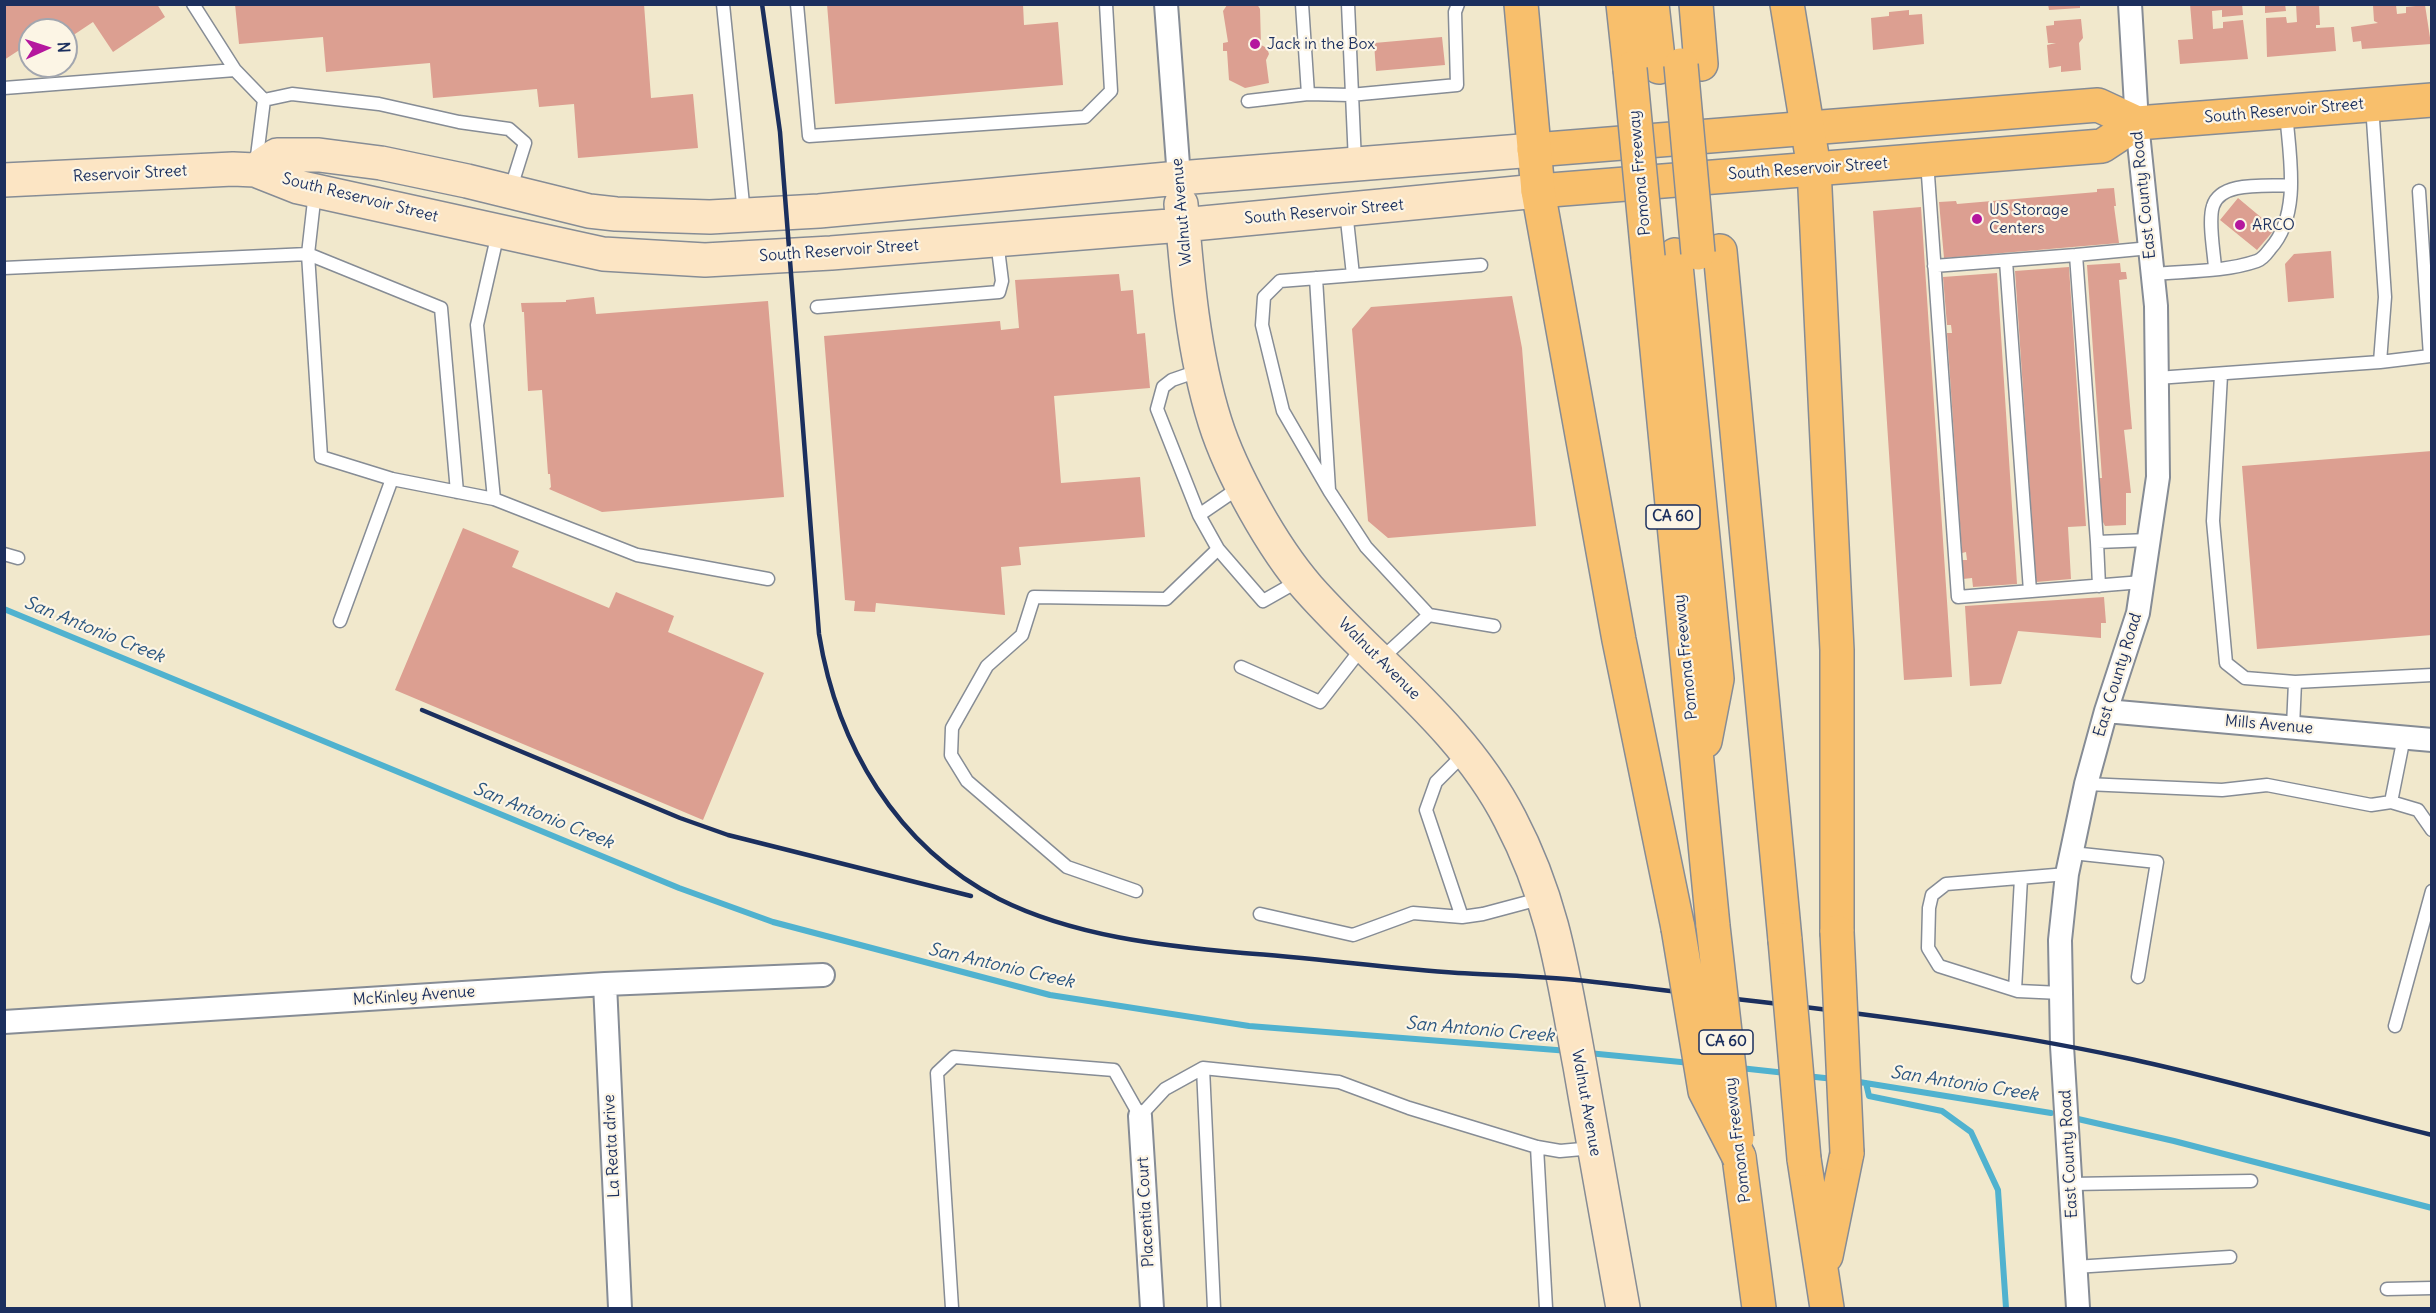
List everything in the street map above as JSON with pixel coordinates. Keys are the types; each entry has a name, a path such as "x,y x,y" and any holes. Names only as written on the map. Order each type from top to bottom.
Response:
{"main road":[{"path":"1521,4 1538,191 1619,640 1677,928 1705,1091 1739,1157"},
{"name":"Pomona Freeway","path":"1623,4 1668,66 1685,254 1769,763 1803,1159 1824,1293"},
{"path":"1652,4 1668,66"},
{"path":"1668,66 1675,4"},
{"name":"Pomona Freeway","path":"1696,4 1668,66 1685,254 1698,778 1739,1157 1759,1308"},
{"path":"1787,4 1810,130 1814,168 1836,628 1837,932 1847,1153 1824,1293"},
{"name":"South Reservoir Street","path":"255,170 316,191 603,254 705,261 1182,225 1538,191 2102,146 2137,123 2432,100"},
{"name":"South Reservoir Street","path":"255,170 277,155 319,155 391,165 588,211 616,214 744,215 819,212 1179,178 1810,130 2098,105 2137,123"},
{"path":"316,191 319,155"},
{"name":"Reservoir Street","path":"4,180 255,170"},
{"name":"Walnut Avenue","path":"1179,178 1191,315 1202,369 1216,424 1243,486 1277,548 1302,579 1446,726 1466,752 1510,817 1544,897 1563,968 1623,1308"},
{"path":"499,232 510,192"}],"street":[{"name":"Walnut Avenue","path":"1166,4 1179,178"},
{"name":"East County Road","path":"2078,1308 2060,940 2070,863 2086,784 2106,711 2138,613 2158,477 2153,274 2137,123 2130,4"},
{"name":"Mills Avenue","path":"2106,711 2432,740"},
{"name":"McKinley Avenue","path":"4,1022 605,984 823,975"},
{"name":"La Reata drive","path":"605,984 620,1308"},
{"name":"Placentia Court","path":"1140,1116 1152,1308"}],"lane":[{"path":"193,4 235,70 264,100"},
{"path":"723,4 744,215"},
{"path":"797,4 809,136 1085,117 1111,91 1106,4"},
{"path":"1302,4 1308,94"},
{"path":"1248,100 1308,94 1350,95 1457,85 1455,12 1458,4"},
{"path":"1347,5 1355,164"},
{"path":"4,88 235,70"},
{"path":"264,100 292,94 379,104 459,122 509,129 525,143 510,192"},
{"path":"255,170 264,100"},
{"path":"2372,104 2385,297 2380,362"},
{"path":"2153,274 2260,261 2274,245 2289,210 2286,110"},
{"path":"1927,161 1958,597 2142,582"},
{"path":"2215,268 2212,207 2220,195 2231,189 2290,185"},
{"path":"316,191 308,254 321,457 392,479 494,499 637,555 768,579"},
{"path":"2157,378 2221,375 2430,356 2419,191"},
{"path":"1346,210 1353,275"},
{"path":"494,499 477,325 499,232"},
{"path":"817,307 999,292 1002,281 997,240"},
{"path":"1935,266 2150,248"},
{"path":"4,267 308,254 441,308 457,492"},
{"path":"2076,255 2099,586"},
{"path":"2006,261 2030,591"},
{"path":"1481,265 1280,281 1264,297 1262,325 1283,411 1329,492 1366,547 1429,615 1494,626"},
{"path":"1316,278 1329,492"},
{"path":"1202,369 1172,380 1163,387 1157,409 1199,515 1218,549 1263,601 1302,579"},
{"path":"2221,375 2213,521 2226,663 2245,678 2295,682 2432,675"},
{"path":"340,621 392,479"},
{"path":"1199,515 1243,486"},
{"path":"2097,542 2149,540"},
{"path":"1136,891 1067,867 995,807 968,781 951,755 952,728 987,666 1022,635 1034,597 1166,599 1218,549"},
{"path":"4,554 18,558"},
{"path":"1241,667 1320,702 1372,652 1429,615"},
{"path":"2293,728 2295,682"},
{"path":"2391,801 2404,737"},
{"path":"1462,917 1426,810 1436,782 1466,752"},
{"path":"2086,784 2222,790 2267,785 2371,805 2391,801 2418,810 2432,830"},
{"path":"2061,993 2038,994 2014,990 1939,966 1928,948 1929,908 1932,896 1946,884 2021,878 2070,863 2157,862 2138,977"},
{"path":"2014,990 2021,878"},
{"path":"2395,1026 2432,891"},
{"path":"1260,914 1353,935 1413,913 1462,917 1483,914 1544,897"},
{"path":"952,1308 937,1073 954,1057 1114,1070 1140,1116 1165,1089 1203,1068 1339,1083 1409,1108 1537,1147 1560,1151 1594,1148"},
{"path":"1203,1068 1214,1308"},
{"path":"1537,1147 1546,1308"},
{"path":"2071,1184 2251,1181"},
{"path":"2075,1267 2230,1257"},
{"path":"2387,1289 2432,1288"}],"building":[{"path":"4,4 157,4 165,17 113,52 93,22 78,32 78,18 18,18 18,51 4,60"},
{"path":"235,4 644,4 651,98 693,94 698,148 578,158 574,104 539,107 537,89 433,98 430,63 326,72 323,37 239,44"},
{"path":"827,4 1023,4 1024,25 1058,22 1063,85 835,104"},
{"path":"1257,4 1260,9 1261,45 1267,48 1269,54 1266,60 1269,83 1245,88 1229,80 1227,51 1223,51 1223,43 1228,42 1223,11 1227,5"},
{"path":"2048,4 2080,4 2080,8 2049,10"},
{"path":"2190,4 2242,4 2243,15 2222,17 2222,10 2212,11 2213,29 2223,28 2223,22 2243,20 2248,59 2180,64 2178,40 2193,39"},
{"path":"2265,4 2285,4 2286,11 2265,13"},
{"path":"2296,4 2319,4 2320,25 2316,25 2316,28 2334,27 2336,51 2267,57 2266,18 2286,17 2287,23 2297,22"},
{"path":"2373,5 2396,5 2397,14 2406,13 2406,7 2425,5 2431,44 2362,49 2361,41 2353,42 2351,27 2378,23 2374,21"},
{"path":"1909,10 1909,15 1922,14 1924,44 1873,50 1871,18 1889,16 1889,12"},
{"path":"2081,19 2083,38 2079,43 2081,70 2061,72 2061,66 2049,68 2047,45 2056,43 2048,43 2046,26 2054,25 2054,21"},
{"path":"1442,37 1445,65 1376,71 1374,43"},
{"path":"2114,188 2119,243 1944,258 1939,202 1956,201 1957,204 2097,192 2097,189"},
{"path":"2238,198 2275,229 2257,250 2220,220"},
{"path":"1921,207 1952,677 1904,680 1873,211"},
{"path":"2331,251 2334,298 2288,302 2285,264 2294,254"},
{"path":"2120,263 2121,272 2126,272 2127,279 2119,280 2132,429 2124,430 2131,493 2126,493 2126,525 2105,526 2102,520 2099,478 2102,478 2087,265"},
{"path":"2069,267 2086,526 2068,527 2071,579 2036,582 2015,271"},
{"path":"1997,273 2017,584 1973,587 1972,578 1963,579 1962,560 1967,560 1966,552 1962,553 1947,333 1952,333 1951,325 1947,325 1943,277"},
{"path":"1119,274 1121,291 1133,290 1137,334 1145,333 1150,388 1054,396 1061,483 1140,477 1145,537 1019,547 1021,565 1001,567 1005,615 876,603 875,612 854,611 855,601 845,600 824,336 1000,321 1001,330 1019,328 1015,280"},
{"path":"1512,296 1522,348 1536,526 1388,538 1368,521 1352,329 1371,307"},
{"path":"594,297 596,314 768,301 784,497 602,512 549,489 551,487 542,390 528,391 524,312 522,312 521,303 566,302 566,300"},
{"path":"2432,451 2432,635 2257,649 2242,466"},
{"path":"463,528 519,551 512,567 609,608 616,592 674,616 668,632 764,673 703,820 395,690"},
{"path":"2104,597 2106,623 2101,623 2101,638 2018,631 2001,684 1970,686 1965,606"}],"waterway":[{"name":"San Antonio Creek","path":"4,609 679,888 773,922 1050,995 1249,1026 1569,1051"},
{"name":"San Antonio Creek","path":"1588,1053 1691,1063"},
{"name":"San Antonio Creek","path":"1740,1068 1786,1073"},
{"name":"San Antonio Creek","path":"1806,1076 1834,1079"},
{"name":"San Antonio Creek","path":"1853,1081 2051,1113"},
{"path":"1866,1083 1869,1096 1942,1111 1971,1132 1998,1190 2006,1308"},
{"name":"San Antonio Creek","path":"2078,1119 2174,1141 2432,1208"}],"railway":[{"path":"762,4 780,132 819,634 828,675 840,715 857,753 877,788 902,821 930,851 962,877 999,899 1027,912 1087,930 1150,943 1458,973 1586,981 1927,1023 2126,1058 2432,1135"},
{"path":"422,710 680,818 728,835 971,896"}],"place":[{"name":"Jack in the Box","path":"1255,44"},
{"name":"US Storage Centers","path":"1977,219"},
{"name":"ARCO","path":"2240,225"}]}
